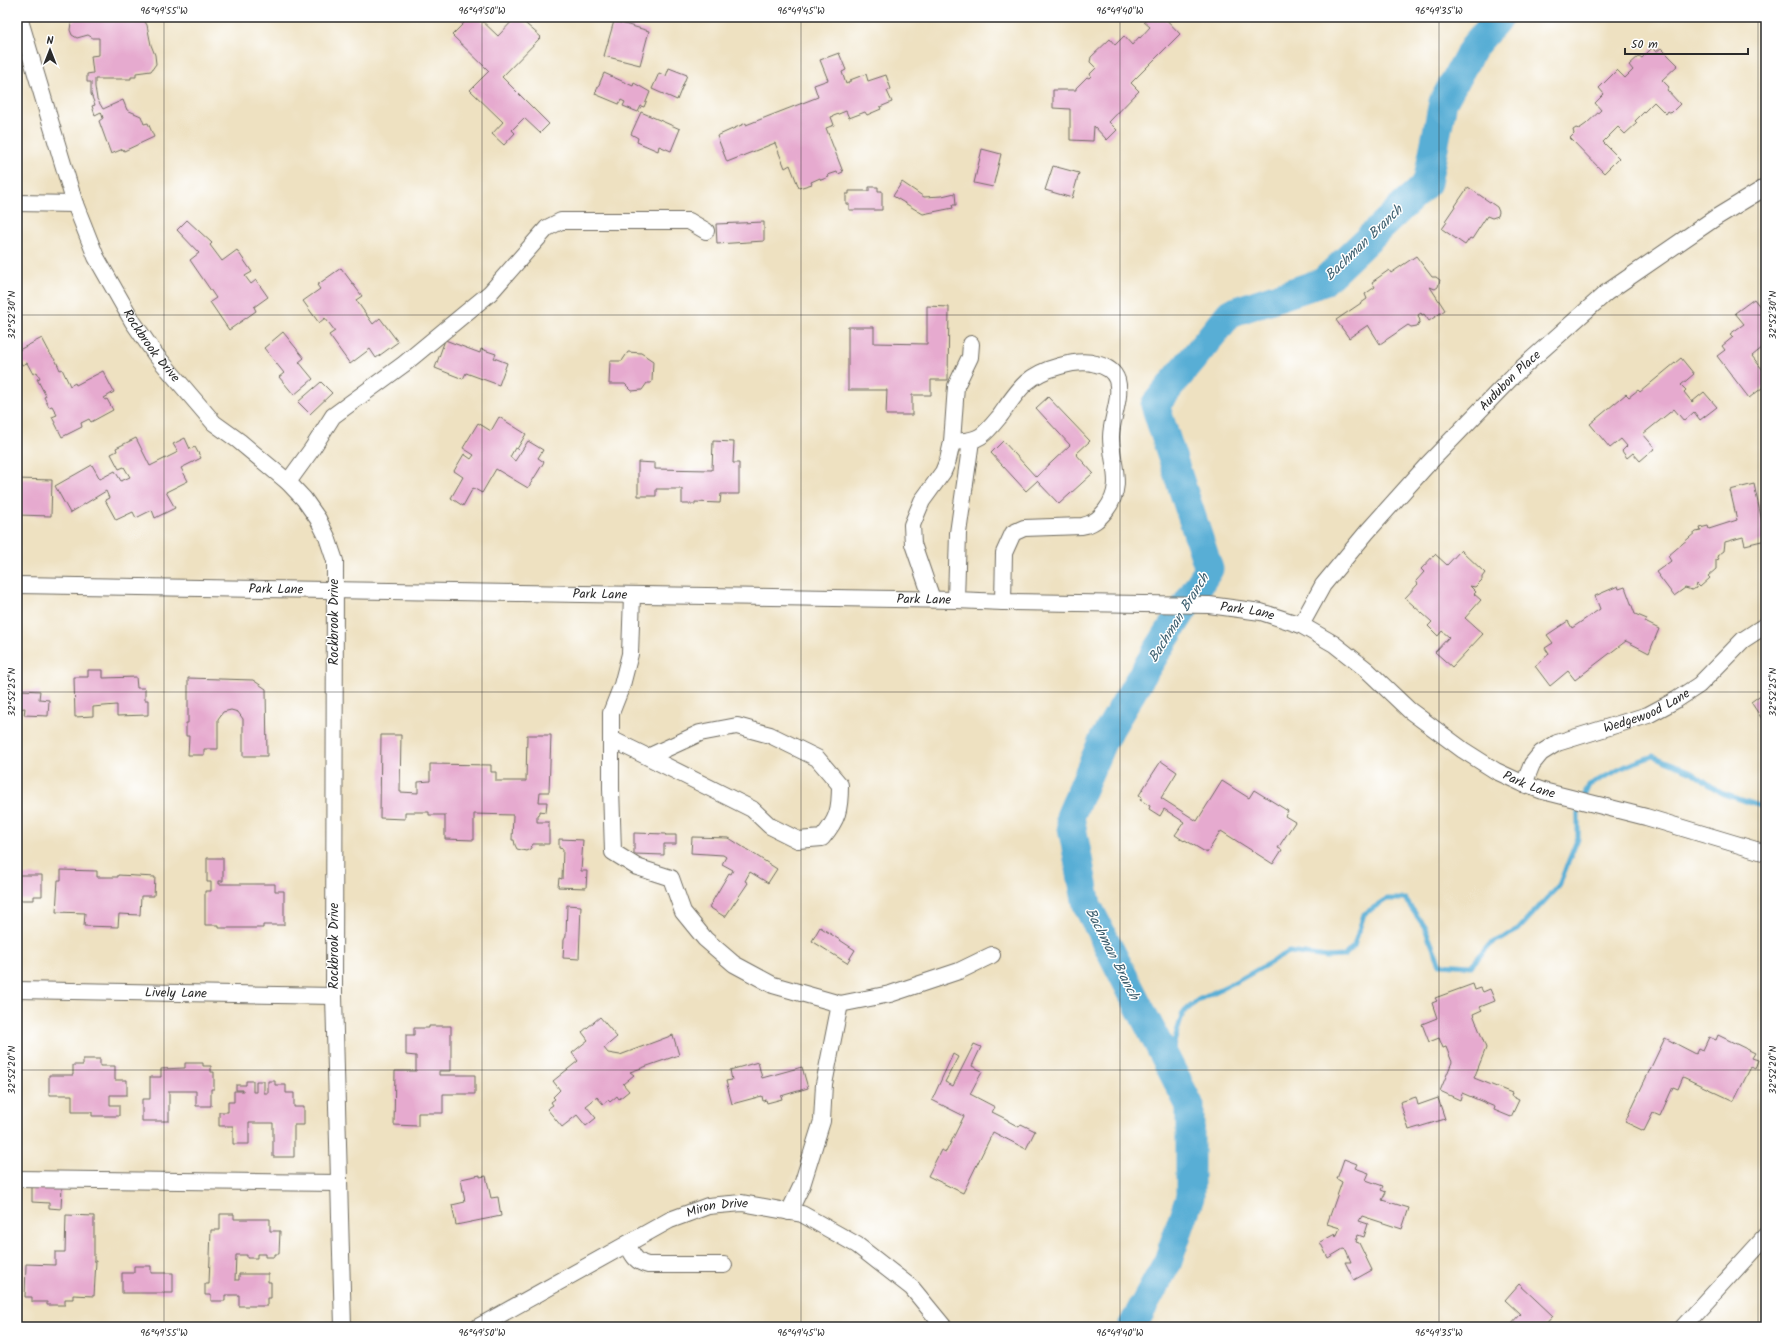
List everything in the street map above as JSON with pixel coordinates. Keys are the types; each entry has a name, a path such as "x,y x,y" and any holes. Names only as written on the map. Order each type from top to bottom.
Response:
{"street":[{"name":"Rockbrook Drive","path":"19,17 75,204 96,257 133,322 156,354 214,423 239,441 288,482 304,499 318,519 327,537 334,561 334,996 343,1327"},
{"name":"Audubon Place","path":"1301,625 1323,585 1367,532 1428,464 1514,375 1606,293 1715,218 1766,187"},
{"path":"17,203 75,204"},
{"path":"288,482 312,449 333,416 404,364 490,293 551,226 561,221 689,221 706,231"},
{"path":"932,599 913,544 912,525 922,501 943,472 948,460 952,442 956,386 970,357 971,344"},
{"path":"952,442 971,440 982,435 996,421 1021,386 1032,377 1046,370 1070,363 1095,363 1105,367 1113,373 1117,380 1118,390 1111,438 1117,486 1111,502 1100,518 1091,525 1024,528 1013,533 1004,553 1003,602"},
{"path":"956,600 958,533 971,440"},
{"name":"Park Lane","path":"17,585 932,599 1003,602 1209,605 1261,612 1301,625 1334,644 1367,670 1409,710 1458,746 1496,771 1524,784 1564,797 1646,817 1766,853"},
{"path":"632,595 630,654 622,685 611,713 613,852 637,867 671,878 682,912 705,939 734,964 773,985 840,1004 890,994 959,971 992,955"},
{"name":"Wedgewood Lane","path":"1524,784 1532,764 1541,753 1557,743 1648,715 1676,700 1699,685 1743,640 1766,625"},
{"path":"611,739 752,809 770,826 798,840 822,838 834,824 840,804 840,785 817,758 770,735 737,726 700,734 648,757"},
{"name":"Lively Lane","path":"17,990 334,996"},
{"path":"789,1212 802,1185 822,1121 824,1084 840,1004"},
{"path":"17,1178 339,1183"},
{"name":"Miron Drive","path":"478,1327 670,1220 708,1206 742,1203 802,1214 857,1245 912,1288 944,1327"},
{"path":"1683,1327 1766,1236"},
{"path":"627,1244 634,1258 640,1263 648,1265 724,1265"}],"building":[{"path":"78,17 142,17 147,25 156,64 151,71 136,73 136,77 131,77 131,79 95,79 95,87 97,99 103,109 123,100 127,110 141,116 144,124 148,123 154,137 124,151 123,149 111,154 99,121 103,118 101,112 95,115 92,106 95,105 91,94 91,82 87,82 87,74 93,73 91,56 99,55 99,38 93,38 88,35 77,38 72,35 70,30 71,23"},
{"path":"458,17 478,17 498,36 516,17 518,17 541,37 502,77 549,124 540,133 524,118 512,130 515,133 504,145 492,134 503,122 470,90 489,71 452,35 464,23"},
{"path":"1149,17 1164,17 1180,34 1131,83 1139,91 1109,122 1117,130 1107,140 1094,126 1093,141 1070,140 1070,109 1053,108 1053,90 1076,90 1076,88 1087,77 1089,78 1091,76 1090,74 1096,68 1090,62 1091,57 1110,39 1115,45 1124,36 1132,45 1150,27 1144,22"},
{"path":"614,21 649,31 640,65 604,56"},
{"path":"1652,48 1656,52 1661,48 1678,65 1662,80 1669,87 1667,90 1680,104 1671,113 1668,111 1666,114 1654,102 1635,121 1637,123 1625,134 1618,127 1603,142 1619,158 1604,173 1570,138 1574,134 1573,130 1576,128 1579,129 1586,124 1601,110 1595,103 1604,94 1599,88 1617,70 1625,78 1633,70 1629,65 1639,56 1642,58"},
{"path":"839,53 846,70 842,72 846,84 850,82 850,80 866,74 868,81 886,75 891,89 887,91 892,102 867,115 865,112 849,118 846,111 831,117 834,125 826,128 843,172 828,175 829,177 821,180 820,178 811,182 812,184 799,188 790,165 785,168 775,143 727,162 717,136 746,123 746,125 818,97 814,85 828,80 820,60"},
{"path":"669,68 687,75 677,100 652,89 659,73 666,76"},
{"path":"604,73 633,86 634,83 650,92 644,107 641,106 638,112 623,106 625,102 621,100 619,104 595,94"},
{"path":"641,112 680,129 671,151 659,146 658,151 637,142 638,138 631,134"},
{"path":"982,149 1001,154 993,187 974,183"},
{"path":"1053,166 1079,173 1072,198 1045,190"},
{"path":"902,182 924,197 942,196 955,193 956,205 952,205 953,208 923,214 893,196"},
{"path":"869,187 878,187 878,191 882,191 882,210 849,210 849,204 846,204 846,194 849,194 849,191 869,191"},
{"path":"1468,187 1497,207 1499,212 1498,216 1492,218 1487,216 1472,239 1470,238 1465,245 1442,229 1447,222 1445,221"},
{"path":"187,220 212,243 210,245 222,261 237,250 252,272 245,276 251,284 256,280 268,297 254,307 256,311 229,330 210,302 216,298 190,260 199,253 177,230"},
{"path":"764,222 764,241 717,244 716,224"},
{"path":"1416,256 1432,277 1436,277 1440,280 1438,287 1435,289 1430,287 1445,310 1429,321 1424,314 1422,315 1421,313 1418,315 1420,321 1417,326 1411,327 1408,325 1380,344 1368,325 1349,338 1336,320 1367,299 1365,294 1375,287 1372,282 1389,270 1391,273"},
{"path":"341,268 362,296 356,300 373,324 380,318 398,342 376,358 370,349 350,364 329,335 335,331 325,318 319,323 303,301 320,289 317,285"},
{"path":"1754,299 1761,308 1766,304 1766,351 1763,347 1752,356 1766,374 1766,385 1749,398 1717,356 1725,350 1722,346 1733,337 1730,334 1744,324 1735,313"},
{"path":"927,306 949,307 948,380 931,380 931,395 912,395 912,415 886,415 887,390 848,390 848,327 874,327 874,343 927,344"},
{"path":"283,332 304,358 299,362 313,379 294,395 279,377 284,373 264,348"},
{"path":"42,338 60,370 62,369 70,386 75,383 76,385 103,371 114,392 104,398 105,400 107,399 113,410 91,422 89,419 81,423 82,427 62,437 52,417 57,415 52,406 49,407 44,397 46,396 37,379 40,378 37,372 33,374 27,363 22,365 17,356 17,351"},
{"path":"445,340 480,353 481,349 496,354 494,358 507,363 499,385 466,373 463,379 435,368"},
{"path":"628,352 641,353 653,361 652,381 651,383 647,383 642,390 632,391 625,384 609,384 610,361 622,361"},
{"path":"1681,358 1694,374 1681,385 1686,390 1684,392 1692,402 1704,392 1717,407 1700,420 1694,412 1684,421 1674,409 1643,434 1655,448 1640,461 1633,453 1627,458 1622,451 1627,446 1621,439 1610,448 1590,424 1626,394 1629,397 1638,390 1640,392"},
{"path":"321,382 332,393 310,414 298,402"},
{"path":"1048,397 1090,441 1076,454 1093,473 1059,504 1037,481 1026,491 991,453 1003,441 1036,477 1070,445 1036,408"},
{"path":"499,417 526,434 510,457 515,461 528,441 543,450 538,458 544,462 528,488 496,469 482,493 473,488 463,506 451,498 463,477 454,471 464,454 471,459 474,455 463,448 478,423 491,431"},
{"path":"136,438 150,466 178,452 173,444 185,438 190,449 195,447 201,458 181,468 188,481 166,492 175,508 155,518 152,510 136,518 133,512 116,520 105,500 109,498 106,491 70,513 55,486 92,465 100,479 115,471 121,481 130,477 124,467 119,469 111,454 117,451 116,448"},
{"path":"713,441 734,442 733,463 739,463 739,494 721,494 720,503 695,502 695,504 682,504 682,489 656,489 656,496 638,496 638,462 655,463 655,469 712,470"},
{"path":"17,479 52,480 51,516 17,515"},
{"path":"1754,484 1766,540 1745,545 1743,537 1725,542 1724,551 1717,556 1719,559 1716,560 1716,569 1708,576 1710,578 1700,587 1697,584 1696,588 1692,590 1685,588 1674,596 1656,572 1671,561 1668,556 1696,532 1701,531 1700,528 1708,526 1709,529 1737,520 1730,490"},
{"path":"1461,550 1485,573 1482,580 1475,587 1470,586 1476,592 1474,594 1481,600 1465,618 1483,634 1452,667 1435,652 1449,637 1442,631 1438,636 1428,626 1432,622 1405,598 1418,584 1416,581 1424,572 1421,569 1435,554 1447,565"},
{"path":"1618,586 1619,589 1625,587 1635,614 1647,619 1645,622 1659,629 1649,653 1626,641 1575,680 1568,671 1550,686 1535,666 1549,654 1545,648 1553,643 1547,635 1568,621 1572,628 1600,609 1595,596"},
{"path":"88,670 103,670 103,678 136,677 137,688 145,688 145,700 148,700 148,715 117,716 117,705 93,707 93,716 75,717 74,677 88,677"},
{"path":"188,678 253,680 266,689 267,756 243,756 243,719 238,712 231,710 223,712 218,719 218,749 204,749 204,755 188,755 189,736 186,736 186,723 188,723"},
{"path":"17,680 20,680 19,690 40,691 39,699 49,700 48,716 24,715 25,708 17,709"},
{"path":"1766,691 1766,716 1762,719 1751,702"},
{"path":"381,735 401,735 400,792 418,793 418,782 430,781 430,764 491,765 491,772 496,772 496,781 526,781 527,735 551,735 549,792 540,792 539,802 547,802 546,812 540,811 537,815 537,822 549,822 549,844 533,844 530,849 526,851 517,849 514,840 512,840 513,815 474,814 474,840 445,839 445,815 429,815 429,812 405,812 405,819 380,818"},
{"path":"1161,761 1177,772 1161,798 1197,821 1222,781 1249,798 1254,790 1288,811 1285,816 1295,822 1278,848 1282,850 1273,864 1221,831 1207,853 1175,835 1184,822 1164,809 1160,816 1149,809 1150,806 1140,800 1142,797 1139,795"},
{"path":"634,833 676,835 676,844 664,844 664,855 634,854"},
{"path":"692,837 729,838 777,869 768,883 750,872 745,881 748,883 725,917 709,907 729,873 731,874 733,870 722,864 726,857 723,855 691,853"},
{"path":"559,839 583,840 581,871 587,871 586,888 558,887 559,878 562,879 563,849 559,848"},
{"path":"207,858 223,858 223,881 219,881 219,884 275,884 275,891 284,891 284,925 263,925 263,928 219,928 219,925 205,925 205,891 211,891 211,882 207,882"},
{"path":"61,870 97,871 97,877 118,877 118,875 155,877 154,896 141,896 140,915 119,914 118,927 84,926 85,913 56,912 58,880 61,880"},
{"path":"17,875 42,875 42,896 34,896 34,900 17,900"},
{"path":"567,905 581,906 579,959 563,958 564,940 566,936"},
{"path":"820,927 855,950 847,963 812,941"},
{"path":"1473,984 1475,990 1481,988 1483,992 1490,989 1495,1001 1480,1007 1482,1010 1473,1014 1486,1048 1474,1078 1512,1093 1511,1096 1519,1100 1511,1117 1494,1110 1495,1107 1462,1093 1460,1100 1440,1091 1452,1062 1446,1047 1443,1048 1439,1038 1429,1042 1422,1024 1437,1018 1432,1003 1437,1001 1435,998"},
{"path":"600,1017 617,1037 604,1048 608,1053 620,1055 673,1035 679,1055 630,1072 634,1075 623,1084 629,1091 619,1099 617,1096 610,1102 608,1100 603,1104 597,1097 586,1106 596,1118 586,1126 577,1115 562,1127 547,1109 553,1105 551,1102 555,1099 553,1097 560,1090 553,1081 578,1061 572,1053 588,1040 582,1032"},
{"path":"429,1026 451,1026 451,1071 439,1071 439,1075 475,1075 475,1094 443,1094 443,1113 418,1113 418,1126 394,1125 395,1071 416,1071 416,1056 406,1055 406,1035 414,1035 414,1028 429,1028"},
{"path":"1718,1035 1755,1053 1752,1058 1758,1060 1755,1069 1751,1067 1734,1101 1683,1077 1678,1089 1673,1087 1660,1116 1653,1113 1644,1131 1625,1122 1665,1038 1696,1054 1699,1048 1703,1050 1709,1037 1716,1040"},
{"path":"974,1044 981,1047 972,1066 982,1071 970,1094 995,1107 992,1112 1019,1127 1021,1124 1035,1131 1026,1149 993,1132 963,1193 928,1176 941,1150 946,1152 964,1116 932,1100 953,1054 958,1057 945,1082 953,1086"},
{"path":"83,1059 100,1059 100,1066 115,1066 115,1080 127,1080 127,1095 110,1095 110,1105 119,1105 119,1116 92,1116 92,1112 72,1112 72,1095 49,1095 49,1075 73,1075 73,1065 83,1065"},
{"path":"758,1062 762,1078 802,1067 808,1088 781,1096 782,1099 767,1103 766,1100 763,1101 762,1096 732,1104 726,1081 732,1080 730,1070"},
{"path":"185,1063 203,1063 203,1066 211,1066 211,1072 214,1072 214,1089 211,1089 211,1106 196,1106 196,1091 169,1091 169,1121 142,1121 142,1099 150,1099 150,1077 161,1077 161,1069 185,1068"},
{"path":"246,1081 253,1081 253,1092 256,1092 256,1081 264,1081 264,1093 268,1093 268,1081 275,1081 275,1085 286,1085 286,1093 294,1093 294,1107 304,1107 304,1125 294,1125 294,1157 273,1157 273,1123 249,1123 249,1144 233,1144 233,1126 219,1126 219,1112 228,1112 228,1102 234,1102 234,1091 243,1091 236,1090 236,1085 246,1085"},
{"path":"1416,1097 1418,1105 1438,1098 1445,1119 1409,1130 1400,1102"},
{"path":"1344,1159 1357,1164 1355,1168 1369,1173 1366,1180 1383,1186 1381,1190 1386,1192 1382,1200 1409,1208 1402,1229 1362,1216 1359,1221 1368,1224 1364,1237 1358,1235 1356,1242 1359,1243 1372,1270 1354,1280 1345,1262 1351,1262 1346,1250 1343,1249 1328,1258 1320,1242 1335,1234 1336,1237 1340,1228 1327,1224 1342,1182 1337,1179"},
{"path":"480,1175 480,1177 486,1176 491,1198 498,1197 501,1216 456,1225 452,1205 465,1202 461,1179"},
{"path":"32,1185 62,1186 61,1209 49,1208 49,1203 32,1202"},
{"path":"220,1214 234,1214 234,1219 270,1219 270,1231 280,1231 279,1254 274,1254 274,1257 265,1257 265,1254 257,1254 257,1258 247,1258 247,1255 236,1255 235,1280 239,1280 239,1274 268,1274 268,1282 271,1282 271,1298 267,1298 267,1306 239,1306 239,1295 225,1295 225,1301 211,1301 211,1295 205,1295 205,1284 209,1284 211,1230 220,1230"},
{"path":"66,1215 94,1216 94,1261 96,1261 94,1296 73,1295 73,1299 65,1299 65,1305 47,1305 47,1302 32,1302 32,1297 25,1297 26,1264 55,1265 55,1252 65,1252"},
{"path":"134,1266 151,1266 151,1273 173,1273 173,1293 122,1293 122,1273 134,1273"},
{"path":"1519,1284 1553,1316 1543,1327 1508,1327 1520,1314 1505,1300"}],"waterway":[{"name":"Bachman Branch","path":"1132,1327 1168,1261 1190,1197 1190,1106 1087,905 1070,817 1102,742 1145,670 1209,569 1155,405 1230,313 1323,282 1427,183 1443,102 1474,46 1499,17"},
{"path":"1169,1064 1183,1013 1198,1000 1241,979 1289,952 1327,957 1344,956 1354,946 1364,914 1387,899 1405,899 1424,926 1440,964 1471,966 1490,944 1518,930 1559,885 1578,838 1578,810 1589,785 1628,765 1653,756 1692,772 1721,793 1766,808"}]}
